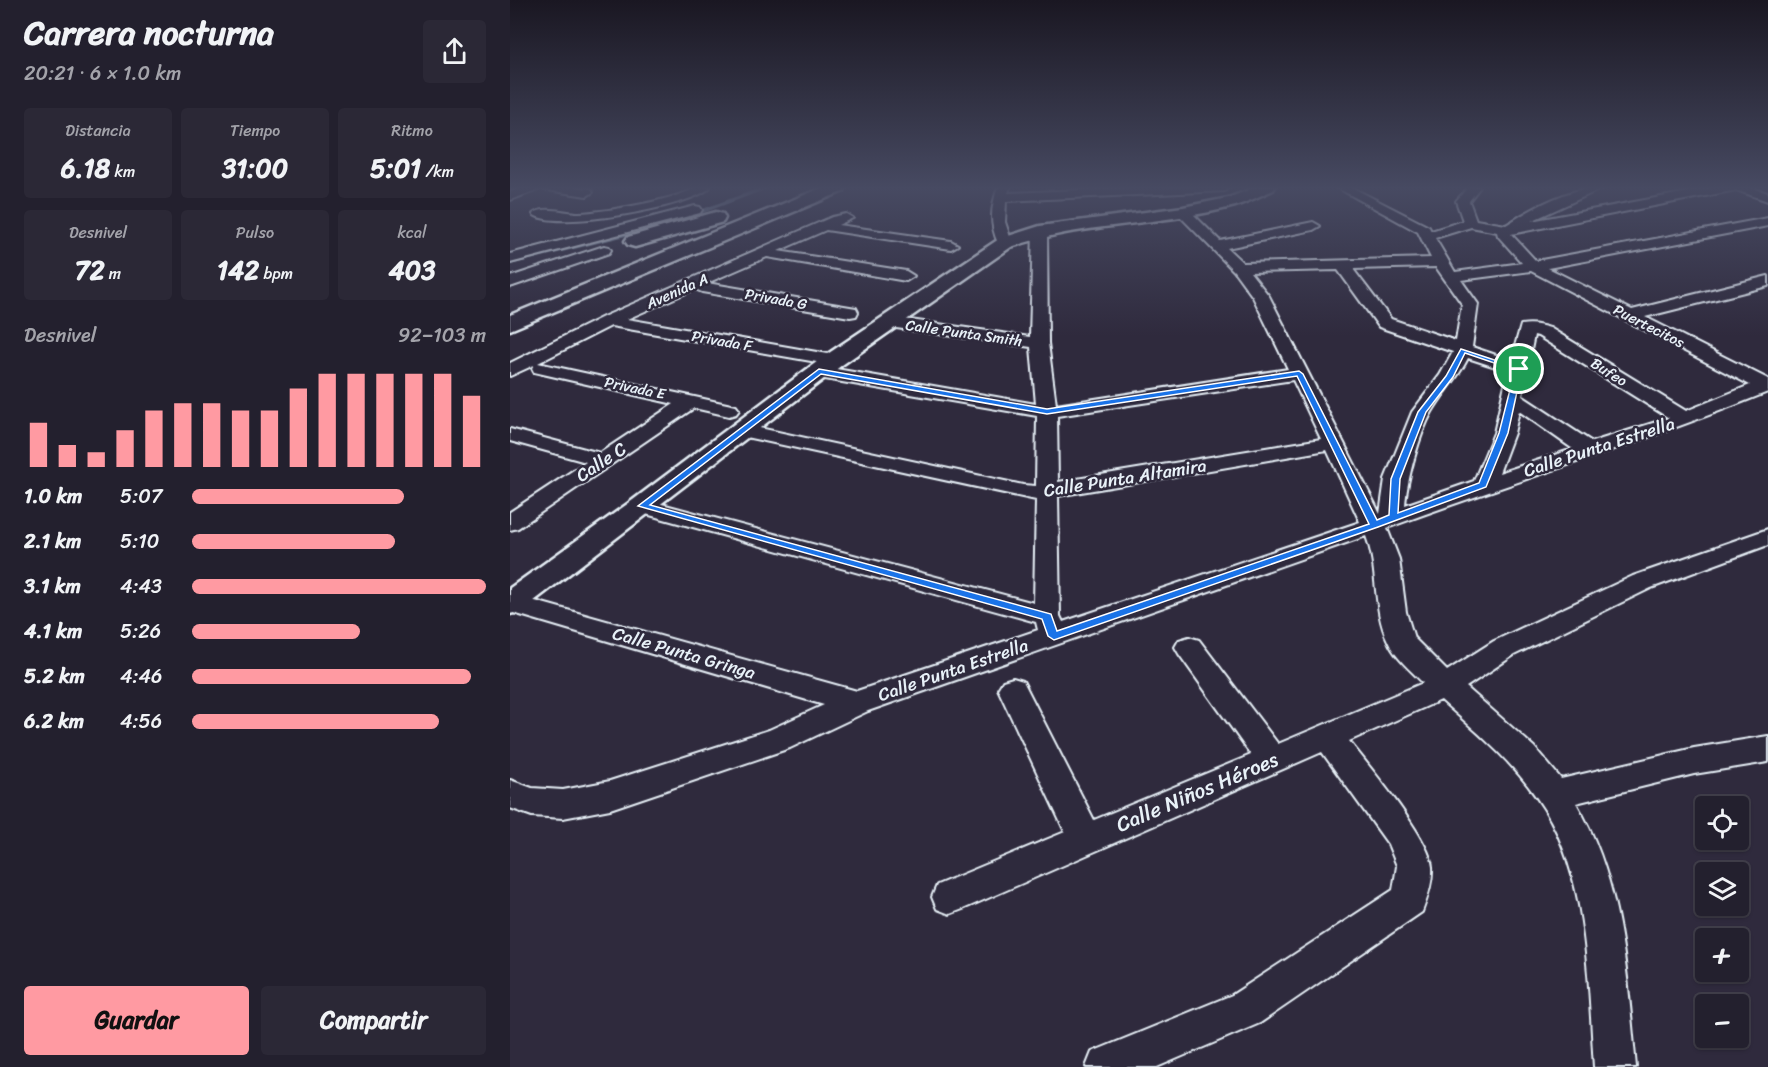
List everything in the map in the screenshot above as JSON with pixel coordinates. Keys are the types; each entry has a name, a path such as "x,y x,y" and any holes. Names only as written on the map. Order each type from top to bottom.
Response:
{"main road":[{"path":"635,241 650,237"},
{"path":"510,310 693,237"},
{"path":"510,323 718,237"}],"street":[{"path":"510,258 592,237"},
{"name":"Avenida A","path":"510,370 800,237"},
{"name":"Avenida A","path":"615,322 702,287 813,237"},
{"path":"894,237 951,245"},
{"path":"1002,237 1005,243"},
{"path":"510,603 643,506 827,366 1005,243 1023,237"},
{"path":"643,506 1050,626 1047,412 1039,343 1040,237"},
{"path":"1208,237 1239,268 1261,297 1333,443 1384,521"},
{"path":"1217,246 1261,237"},
{"path":"1428,237 1440,262 1470,304 1463,350 1449,377 1422,412 1396,479 1384,521 1390,600 1401,642 1444,687 1522,756 1555,794 1571,821 1586,860 1604,935 1615,1067"},
{"path":"1506,237 1533,266"},
{"path":"1452,277 1533,266 1689,237"},
{"path":"510,282 635,241"},
{"path":"773,255 906,276"},
{"path":"1239,268 1440,262"},
{"path":"1342,265 1385,323 1519,369 1504,433 1483,485"},
{"name":"Puertecitos","path":"1533,266 1767,386"},
{"path":"1629,316 1768,281"},
{"name":"Privada G","path":"702,287 850,312"},
{"name":"Privada F","path":"615,322 1047,412 1299,374"},
{"name":"Calle Punta Smith","path":"889,322 1039,343"},
{"name":"Bufeo","path":"1519,369 1525,333 1531,328 1544,332 1685,419"},
{"name":"Privada E","path":"541,368 729,410"},
{"name":"Calle Punta Estrella","path":"510,794 532,802 563,804 610,795 779,739 857,703 1050,626 1384,521 1483,485 1685,419 1767,386"},
{"path":"1512,398 1589,450"},
{"name":"Calle C","path":"510,523 691,401"},
{"name":"Calle Punta Altamira","path":"741,430 1023,492 1048,492 1333,443"},
{"path":"511,436 603,460"},
{"name":"Calle Niños Héroes","path":"950,897 1444,687 1504,648 1642,582 1768,537"},
{"name":"Calle Punta Gringa","path":"510,603 857,703"},
{"path":"1189,647 1272,760"},
{"path":"1012,689 1086,839"},
{"path":"1107,1067 1246,1009 1409,900 1414,866 1400,834 1328,736"},
{"path":"1555,794 1694,760 1768,748"}],"waterway":[{"path":"510,263 614,237"}],"route":[{"path":"1519,369 1463,350 1449,377 1422,412 1393,489 1394,516 1374,525 1054,636 1047,616 643,506 819,372 1047,412 1299,374 1374,525 1483,485 1504,433 1519,369"}]}
